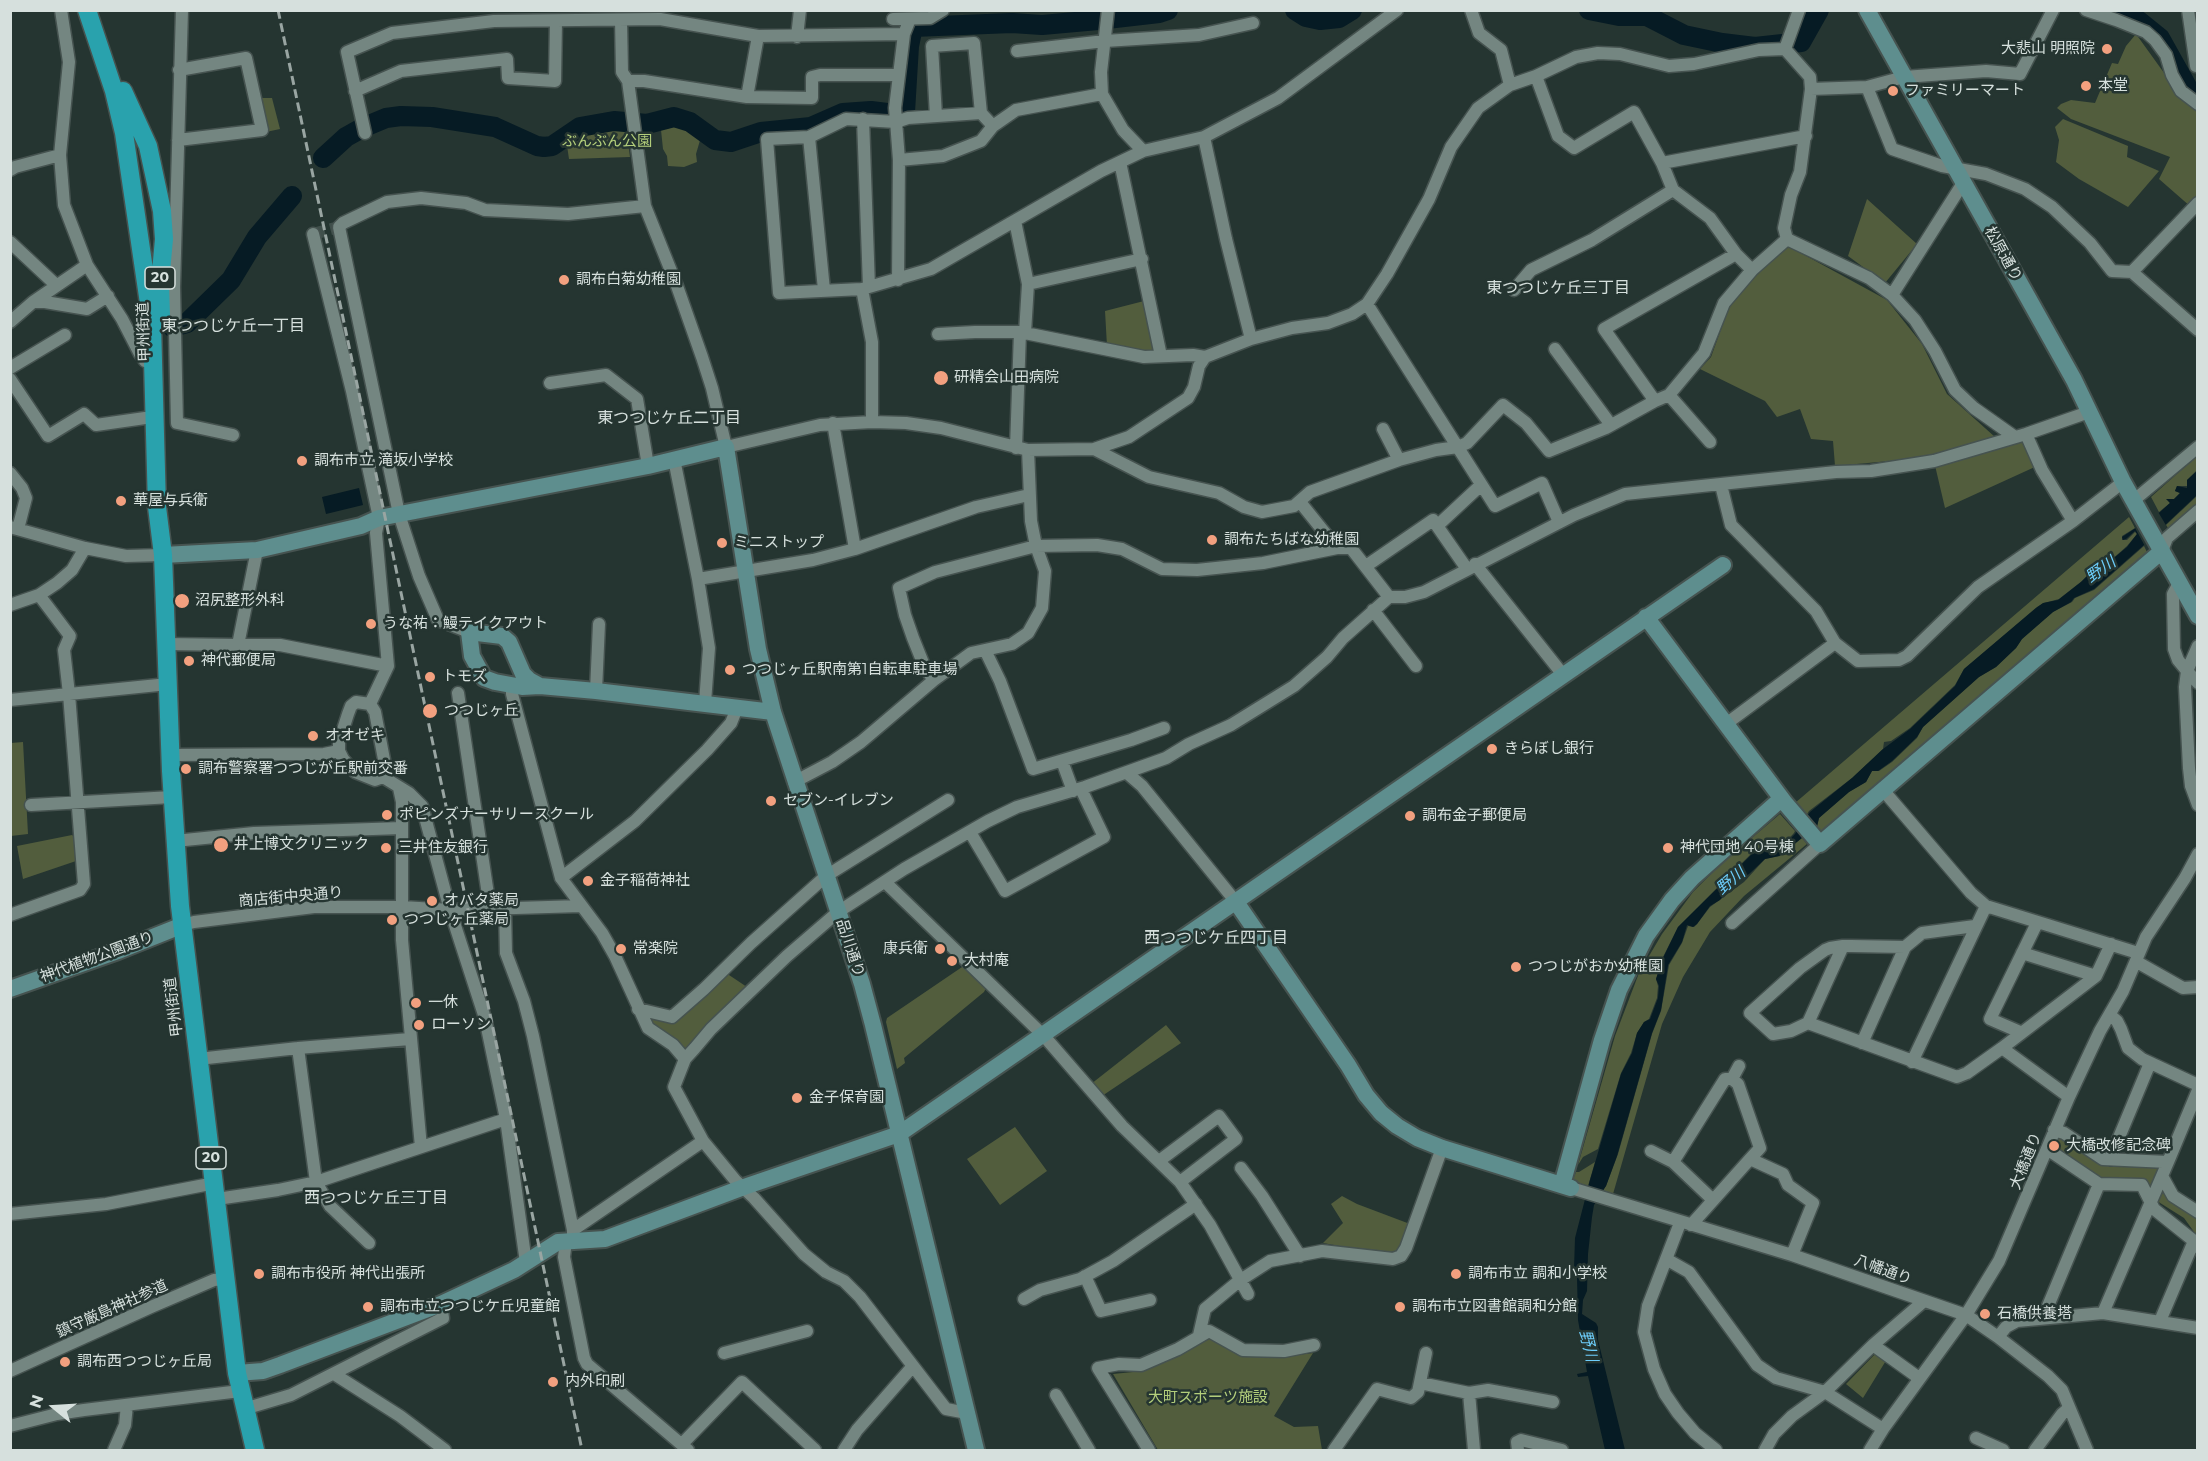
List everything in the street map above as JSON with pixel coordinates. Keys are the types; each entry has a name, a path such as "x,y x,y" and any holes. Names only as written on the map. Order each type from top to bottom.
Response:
{"highway":[{"name":"甲州街道","path":"87,10 114,91 124,133 152,324 157,507 163,555 175,841 198,1059 238,1382 255,1450"},
{"name":"甲州街道","path":"98,10 127,102 148,146 162,211 164,239 160,291 170,386 168,505 163,555"}],"street":[{"path":"61,10 69,62 60,155 64,205 87,265 108,296 140,354 145,361 153,362"},
{"path":"182,10 175,326 170,386 177,423 233,435"},
{"path":"797,37 800,10"},
{"path":"898,280 899,160 895,108 898,34 893,15 910,19 930,18 943,10"},
{"path":"981,113 908,118 896,121 846,119 809,137 767,139 780,293 866,288 898,280 940,265 1120,162 1143,151 1204,137 1278,98 1397,10"},
{"path":"1471,10 1479,33 1501,50 1510,85"},
{"path":"1785,49 1798,10"},
{"name":"松原通り","path":"1867,10 2068,370 2123,482 2160,546"},
{"path":"1811,89 1867,87 1904,77 1986,71 2020,74 2053,10"},
{"path":"2086,10 2117,15 2146,32 2166,55 2172,75 2181,91 2198,104"},
{"path":"2188,10 2196,66 2198,66"},
{"path":"1108,11 1101,72 1102,94 1123,130 1143,151"},
{"path":"365,133 347,52 392,33 464,23 660,19 758,36 797,37 898,34 910,19"},
{"path":"621,20 622,72 628,81 645,206 702,357 726,447"},
{"path":"355,91 401,71 507,59 508,78 555,81 556,21"},
{"path":"1017,51 1106,35 1199,34 1253,23"},
{"path":"747,97 758,36"},
{"path":"936,116 932,46 975,43 981,113 993,126"},
{"path":"938,334 1022,333 1144,357 1193,355 1205,357 1251,339 1292,328 1328,323 1352,314 1367,304 1387,274 1429,199 1451,147 1478,108 1510,85 1536,76 1576,57 1598,53 1620,54 1669,66 1694,64 1759,50 1785,49"},
{"path":"1785,49 1810,77 1811,89 1800,172 1791,195 1784,228 1787,240"},
{"path":"178,140 262,130 246,58 179,70"},
{"path":"628,81 644,81 747,97 812,98 812,77 820,75 897,75"},
{"path":"1536,76 1558,136 1574,148 1634,112 1662,163 1673,190 1710,218 1736,254 1752,270"},
{"path":"1867,87 1892,148 1955,168 1986,174 2025,189 2052,207 2067,221 2090,243 2112,271 2132,272 2198,330"},
{"path":"899,160 943,156 981,141 993,126 1016,110 1102,94"},
{"path":"863,120 866,288 872,342 872,422"},
{"path":"1662,163 1806,136"},
{"path":"809,137 824,290"},
{"path":"1204,137 1251,339"},
{"path":"10,170 60,155"},
{"path":"1120,162 1161,356"},
{"path":"1892,296 1964,183"},
{"path":"1514,290 1531,270 1592,240 1673,190"},
{"path":"540,686 523,674 509,642 501,636 469,632 438,620 419,576 399,513 339,227 387,202 421,198 466,203 485,210 568,214 645,206"},
{"path":"2132,272 2198,203"},
{"path":"794,782 832,762 861,742 934,680 971,653 1012,644 1028,633 1037,621 1042,608 1046,571 1036,546 1031,521 1022,449 1022,333 1028,284 1016,220"},
{"path":"313,234 352,391 379,518 376,533 388,666 370,704"},
{"path":"1094,449 1149,477 1219,493 1254,511 1275,510 1300,502 1310,492 1399,460 1436,450 1458,447 1467,443 1503,405 1526,423 1549,451 1611,425 1669,395 1704,353 1724,303 1752,270 1787,240"},
{"path":"1787,240 1869,278 1892,296 1915,320 1935,351 1955,390 1974,408 2020,436 2073,521"},
{"path":"10,242 56,285"},
{"path":"1655,401 1604,329 1736,254"},
{"path":"1028,284 1142,259"},
{"path":"10,322 33,302 87,265"},
{"path":"33,302 87,309 108,296"},
{"path":"1367,304 1495,506 1542,483 1559,522"},
{"path":"10,368 65,335"},
{"path":"1555,349 1561,365 1611,425"},
{"path":"10,473 22,488 26,498 14,528 85,548 126,556 257,550 361,526 399,513 648,466 792,430 833,423 906,423 941,428 1022,449 1094,449 1129,437 1188,398 1194,387 1199,366 1205,357"},
{"path":"550,383 606,375 637,399 648,466"},
{"path":"10,379 48,436 84,414 96,425 145,418"},
{"path":"1669,395 1710,442"},
{"path":"967,1413 946,1409 860,1297 844,1281 826,1272 804,1254 744,1187 735,1180 704,1141 674,1087 685,1059 711,1029 787,956 838,912 970,832 1017,807 1077,790 1166,758 1268,703 1294,686 1389,597 1405,597 1424,592 1559,522 1625,494 1902,468 2020,436 2089,412"},
{"path":"833,423 855,549"},
{"path":"1383,429 1399,460"},
{"name":"品川通り","path":"726,447 758,650 772,712 873,1025 974,1450"},
{"path":"2135,504 2198,447"},
{"path":"674,459 709,648 705,704"},
{"path":"1721,485 1731,525 1816,611 1835,643 1858,661 1899,660 1907,656 1978,587 2073,521 2123,482"},
{"path":"1437,526 1481,485"},
{"path":"698,579 813,560 855,549 976,507 1029,495"},
{"path":"1300,502 1337,548"},
{"path":"1732,922 2198,511"},
{"path":"1366,566 1433,520 1564,676"},
{"path":"934,680 925,668 910,630 899,588 935,572 1036,546 1097,545 1122,549 1162,569 1197,570 1263,563 1337,548 1351,548 1389,597"},
{"path":"2160,546 2198,616"},
{"path":"10,605 39,594 57,583 72,570 85,548"},
{"path":"238,645 257,550"},
{"path":"570,1238 605,1239 744,1187 900,1134 1723,565"},
{"path":"2179,583 2173,594 2174,648 2178,660 2198,683"},
{"path":"10,915 80,890 84,884 64,650 70,636 39,594"},
{"path":"1373,610 1416,666"},
{"path":"1646,617 1783,801 1820,844"},
{"path":"596,691 599,624"},
{"path":"469,632 472,656 484,678 522,687 540,686 596,691 772,712"},
{"path":"1726,724 1835,643"},
{"path":"165,644 280,645 388,666"},
{"path":"2198,646 2187,671 2186,694 2189,768 2191,786 2198,806"},
{"path":"985,650 1000,681 1033,769 1164,728"},
{"path":"10,700 168,684"},
{"path":"512,685 512,694 561,878 602,933 648,1028 673,1045 685,1059"},
{"path":"458,693 490,908"},
{"path":"356,702 370,704 375,712 386,761 386,770 382,777 370,780 355,772 339,751 339,742 351,706 356,702"},
{"path":"561,878 635,821 707,750 731,723 737,708"},
{"path":"170,755 324,754 339,751"},
{"path":"970,832 1005,891 1104,837 1062,761"},
{"path":"1127,773 1142,786 1236,902 1366,1095 1381,1113 1417,1138 1566,1187 1605,1030 1619,990 1646,936 1672,900 1692,878 1783,801"},
{"path":"382,777 409,793 422,806 450,910 484,1018 506,1119 526,1263"},
{"path":"399,788 402,828 402,940 421,1148"},
{"path":"1883,790 1971,893 1986,906 2111,944 2138,958 2182,988 2198,987"},
{"path":"31,805 172,797"},
{"path":"638,1008 672,1017 826,876 948,800"},
{"path":"175,841 254,833 402,828"},
{"name":"大橋通り","path":"1870,1450 1966,1315 2000,1261 2054,1130 2146,938 2198,854"},
{"path":"885,882 1044,1036 1122,1126 1180,1182 1210,1225 1248,1294"},
{"name":"商店街中央通り","path":"183,925 296,909 403,907 450,910 581,906"},
{"path":"1912,1062 1986,906"},
{"path":"505,909 506,953 524,1001 533,1036 570,1238 564,1257 587,1364 685,1448 742,1382 815,1450"},
{"path":"2020,1032 1990,1019 2037,923"},
{"name":"神代植物公園通り","path":"10,989 118,951 183,925"},
{"path":"1862,1042 1905,947 1922,933 1975,926"},
{"path":"1808,1023 1957,1077 2002,1048 2096,976 2111,944"},
{"path":"1843,946 1808,1023 1791,1031 1773,1034 1750,1013 1819,953 1830,948 1843,946 1905,947"},
{"path":"2022,953 2096,976"},
{"path":"2110,1015 2117,1021 2128,1048 2150,1063 2198,1085"},
{"path":"198,1059 410,1039"},
{"path":"298,1048 316,1182 330,1206 369,1243"},
{"path":"2002,1048 2069,1097"},
{"path":"2110,1159 2150,1063"},
{"path":"1731,1079 1739,1066"},
{"path":"1673,1162 1725,1079 1731,1079 1738,1084 1760,1148 1713,1200 1686,1224 1666,1258 1648,1306 1644,1332 1647,1350 1665,1394 1677,1413 1695,1433 1716,1450"},
{"path":"2103,1313 2198,1090"},
{"path":"1159,1161 1219,1116 1236,1139 1180,1182"},
{"path":"10,1214 216,1191 278,1190 316,1182 506,1119"},
{"path":"2054,1130 2064,1133 2103,1159 2168,1162"},
{"path":"10,1426 57,1414 127,1405 238,1382 441,1304 476,1289 526,1263 558,1242 570,1238 704,1141"},
{"path":"1199,1335 1205,1309 1239,1281 1270,1261 1322,1251 1393,1259 1401,1256 1406,1248 1442,1148"},
{"path":"2046,1149 2099,1184 2142,1185 2154,1209 2196,1244 2160,1321"},
{"path":"1651,1151 1673,1162 1713,1200"},
{"path":"1750,1159 1783,1174 1788,1185 1814,1203 1792,1255"},
{"path":"1241,1168 1262,1196 1300,1256"},
{"path":"2162,1176 2173,1196 2198,1212"},
{"path":"2043,1318 2099,1184"},
{"name":"八幡通り","path":"1566,1187 1792,1255 1966,1315 1998,1337 2057,1385 2065,1396 2087,1450"},
{"path":"1024,1299 1040,1290 1085,1276 1113,1261 1196,1204"},
{"path":"1666,1258 1689,1272 1757,1365 1776,1378 1824,1392 1883,1429"},
{"path":"1085,1276 1101,1311 1150,1300"},
{"name":"鎮守厳島神社参道","path":"10,1371 151,1307 214,1281 226,1279"},
{"path":"1765,1450 1774,1434 1792,1416 1824,1392 1924,1301"},
{"path":"244,1409 291,1395 442,1318 441,1304"},
{"path":"1998,1337 2006,1327 2017,1322 2103,1313 2198,1328"},
{"path":"724,1353 807,1331"},
{"path":"1149,1450 1098,1368 1119,1364 1141,1365 1178,1349 1209,1331 1243,1350 1284,1351 1314,1345"},
{"path":"1873,1345 1919,1378"},
{"path":"1334,1450 1377,1389 1411,1398 1418,1392 1426,1353"},
{"path":"844,1450 857,1430 913,1366"},
{"path":"334,1374 400,1416 445,1450"},
{"path":"1420,1383 1469,1393 1488,1390 1553,1402"},
{"path":"1469,1393 1470,1450"},
{"path":"1056,1395 1089,1450"},
{"path":"114,1450 125,1425 127,1405"},
{"path":"2035,1450 2069,1408"},
{"path":"1976,1438 2003,1450"},
{"path":"1518,1450 1517,1442 1521,1440 1562,1450"}],"green space":[{"path":"2136,34 2185,102 2197,108 2197,198 2191,207 2159,179 2170,157 2071,119 2057,108 2071,100 2095,103 2112,63 2118,64 2126,46"},
{"path":"258,98 272,98 280,129 266,132"},
{"path":"2063,119 2128,146 2127,157 2159,171 2128,207 2079,179 2056,162 2059,140 2055,127"},
{"name":"ぶんぶん公園","path":"605,127 626,127 630,157 569,159 566,139"},
{"path":"673,127 684,129 701,137 696,154 697,162 684,167 668,166 661,130"},
{"path":"1867,199 1917,244 1885,283 1848,256"},
{"path":"1788,246 1887,300 1922,344 1947,394 1995,437 2028,444 2037,466 1945,508 1933,457 1835,466 1833,441 1811,439 1800,409 1777,417 1765,401 1700,369 1711,357 1729,307 1758,273"},
{"path":"1144,301 1154,354 1107,346 1105,311"},
{"path":"2197,456 2197,470 2187,480 2187,486 2177,486 2175,491 2180,493 2174,499 2167,499 2170,503 2159,512 2151,497"},
{"path":"2197,496 2197,507 2170,531 2166,525"},
{"path":"2129,517 2135,528 2122,536 2122,540 2127,540 2135,532 2137,534 2127,546 2109,562 2101,562 2059,599 2037,607 1964,669 1955,685 1910,728 1891,741 1884,742 1883,749 1852,778 1809,811 1806,816 1795,803"},
{"path":"2144,546 2147,552 1821,833 1817,827 1819,818 1849,792 1866,782 1872,771 1879,771 1892,762 1917,738 1923,727 1979,677 1996,667 2022,639 2053,612 2075,598 2094,590"},
{"path":"23,742 28,834 11,836 11,743"},
{"path":"1780,814 1795,831 1794,833 1782,846 1751,854 1678,927 1663,957 1656,979 1657,998 1649,1019 1644,1022 1637,1033 1631,1053 1621,1073 1598,1149 1583,1157 1578,1165 1615,1036 1639,973 1662,934 1693,892 1720,865"},
{"path":"72,835 76,838 76,861 23,879 17,846"},
{"path":"1802,838 1807,844 1744,896 1710,932 1683,977 1662,1024 1613,1194 1602,1190 1606,1186 1618,1154 1652,1034 1661,1011 1669,965 1682,943 1688,926 1694,927 1710,907 1744,882 1765,859 1780,856"},
{"path":"965,965 985,984 984,992 904,1058 905,1063 897,1069 887,1018"},
{"path":"726,973 750,989 686,1051 645,1019 650,1014 674,1021"},
{"path":"1166,1025 1181,1043 1102,1096 1091,1084"},
{"path":"1015,1127 1047,1171 1000,1205 967,1159"},
{"path":"2056,1135 2110,1167 2143,1164 2160,1167 2168,1191 2197,1217 2197,1236 2184,1218 2157,1201 2138,1178 2106,1183 2048,1154"},
{"path":"1595,1162 1588,1186 1575,1182 1573,1179 1576,1172"},
{"path":"1342,1196 1410,1224 1399,1251 1391,1254 1323,1243 1343,1223 1331,1204"},
{"name":"大町スポーツ施設","path":"1210,1338 1242,1356 1281,1357 1313,1353 1274,1416 1294,1427 1318,1426 1322,1450 1158,1450 1113,1374 1143,1371"},
{"path":"1877,1352 1887,1359 1863,1398 1846,1384"}],"water":[{"name":"野川","path":"2197,471 2197,495 2144,545 2094,589 2074,598 2053,612 2022,639 1996,667 1979,677 1923,727 1917,737 1892,761 1878,771 1872,771 1866,782 1849,792 1819,818 1817,826 1779,856 1765,859 1749,874 1733,884 1720,900 1710,906 1697,924 1693,927 1687,925 1682,942 1668,965 1661,1010 1652,1033 1617,1156 1606,1186 1594,1205 1592,1217 1587,1291 1583,1300 1582,1314 1596,1323 1598,1327 1598,1340 1625,1450 1605,1450 1588,1376 1578,1377 1577,1374 1587,1372 1578,1320 1577,1277 1574,1269 1575,1238 1621,1074 1632,1053 1637,1033 1644,1022 1650,1019 1658,998 1659,986 1656,979 1678,927 1752,854 1782,847 1795,834 1810,812 1883,749 1910,729 1955,686 1964,669 2036,608 2043,603 2058,600 2101,562 2109,562 2127,547 2137,534 2135,531 2126,539 2123,540 2122,537 2160,512 2170,503 2166,499 2174,499 2180,493 2175,491 2177,486 2187,488 2187,480"},
{"path":"359,488 363,505 326,514 322,497"}],"pier":[{"path":"2157,510 2167,527 2146,548 2134,526"}],"waterway":[{"path":"323,158 346,137 362,128 386,118 401,116 432,117 495,127 544,147 552,146 580,127 614,121 647,124 674,117 690,122 715,140 731,142 761,132 811,127 843,113 871,111 903,115 909,46 913,27 1012,23 1042,25 1159,13 1168,10"},
{"path":"1295,10 1306,17 1320,20 1339,18 1352,10"},
{"path":"1589,10 1619,16 1647,16 1684,35 1755,47 1801,42 1819,10"},
{"path":"2106,10 2139,21 2160,38 2189,90 2198,97"},
{"path":"172,327 187,323 231,280 257,237 292,196"}],"tunnel":[{"path":"313,234 339,227"}],"railway":[{"path":"278,10 582,1450"}],"place":[{"name":"大悲山 明照院","path":"2107,49"},
{"name":"本堂","path":"2086,86"},
{"name":"ファミリーマート","path":"1893,91"},
{"name":"調布白菊幼稚園","path":"564,280"},
{"name":"研精会山田病院","path":"941,378"},
{"name":"調布市立 滝坂小学校","path":"302,461"},
{"name":"華屋与兵衛","path":"121,501"},
{"name":"調布たちばな幼稚園","path":"1212,540"},
{"name":"ミニストップ","path":"722,543"},
{"name":"沼尻整形外科","path":"182,601"},
{"name":"うな祐：鰻テイクアウト","path":"371,624"},
{"name":"神代郵便局","path":"189,661"},
{"name":"つつじヶ丘駅南第1自転車駐車場","path":"730,670"},
{"name":"トモズ","path":"430,677"},
{"name":"つつじヶ丘","path":"430,711"},
{"name":"オオゼキ","path":"313,736"},
{"name":"きらぼし銀行","path":"1492,749"},
{"name":"調布警察署つつじが丘駅前交番","path":"186,769"},
{"name":"セブン-イレブン","path":"771,801"},
{"name":"ポピンズナーサリースクール","path":"387,815"},
{"name":"調布金子郵便局","path":"1410,816"},
{"name":"井上博文クリニック","path":"221,845"},
{"name":"三井住友銀行","path":"386,848"},
{"name":"神代団地 40号棟","path":"1668,848"},
{"name":"金子稲荷神社","path":"588,881"},
{"name":"オバタ薬局","path":"432,901"},
{"name":"つつじヶ丘薬局","path":"392,920"},
{"name":"常楽院","path":"621,949"},
{"name":"康兵衛","path":"940,949"},
{"name":"大村庵","path":"952,961"},
{"name":"つつじがおか幼稚園","path":"1516,967"},
{"name":"一休","path":"416,1003"},
{"name":"ローソン","path":"419,1025"},
{"name":"金子保育園","path":"797,1098"},
{"name":"大橋改修記念碑","path":"2054,1146"},
{"name":"調布市役所 神代出張所","path":"259,1274"},
{"name":"調布市立 調和小学校","path":"1456,1274"},
{"name":"調布市立つつじケ丘児童館","path":"368,1307"},
{"name":"調布市立図書館調和分館","path":"1400,1307"},
{"name":"石橋供養塔","path":"1985,1314"},
{"name":"調布西つつじヶ丘局","path":"65,1362"},
{"name":"内外印刷","path":"553,1382"}],"district":[{"name":"東つつじケ丘三丁目","path":"1558,288"},
{"name":"東つつじケ丘一丁目","path":"233,326"},
{"name":"東つつじケ丘二丁目","path":"669,418"},
{"name":"西つつじケ丘四丁目","path":"1216,938"},
{"name":"西つつじケ丘三丁目","path":"376,1198"}]}
